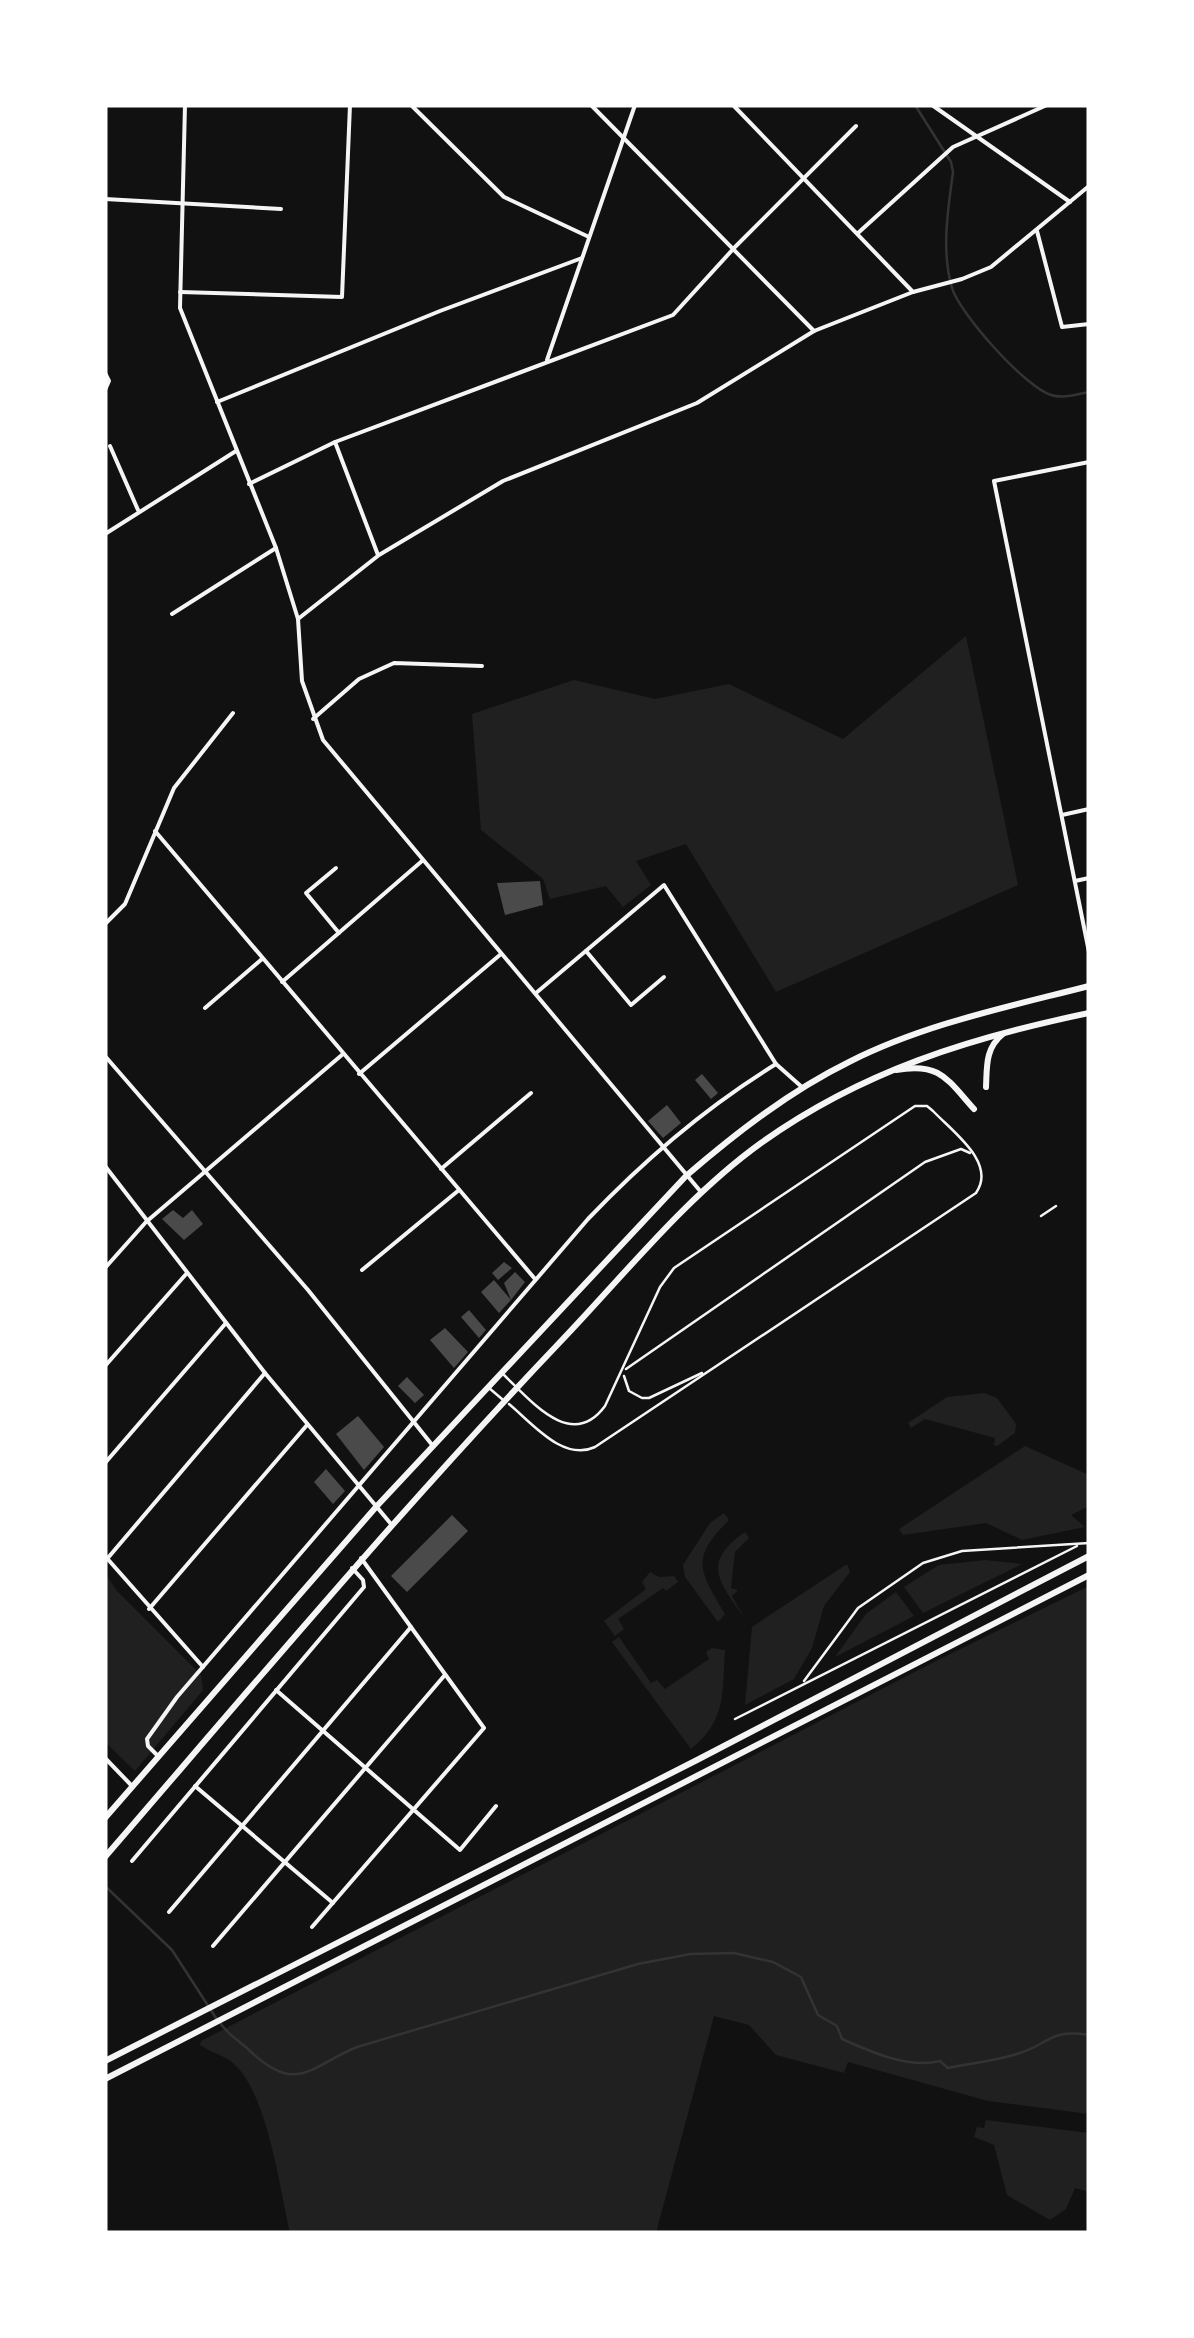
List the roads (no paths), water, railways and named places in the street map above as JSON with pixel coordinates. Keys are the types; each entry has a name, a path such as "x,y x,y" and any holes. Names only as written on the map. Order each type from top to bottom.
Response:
{"main road":[{"path":"105,1818 376,1507 686,1176 718,1148 804,1088 848,1062 902,1038 1089,986"},
{"path":"106,1856 391,1524 702,1194 759,1144 880,1072 1011,1029 1089,1013"},
{"path":"986,1088 992,1046 1011,1029"},
{"path":"880,1072 918,1066 934,1069 974,1109"},
{"path":"105,2061 1089,1556"},
{"path":"105,2079 1089,1575"}],"street":[{"path":"185,105 180,308 276,548 298,619 302,682 313,719 323,740 422,861 702,1194"},
{"path":"180,292 342,297 350,105"},
{"path":"410,105 504,197 589,238"},
{"path":"592,105 814,331"},
{"path":"547,360 635,105"},
{"path":"732,105 913,292"},
{"path":"932,105 1070,202"},
{"path":"858,233 954,146 1047,105"},
{"path":"249,484 336,442 673,315 856,126"},
{"path":"298,619 379,555 502,482 697,403 814,331 913,292 991,267 1089,186"},
{"path":"105,199 282,209"},
{"path":"1037,230 1062,328 1089,324"},
{"path":"217,402 582,258"},
{"path":"105,373 109,381 105,390"},
{"path":"336,442 379,555"},
{"path":"110,446 139,512"},
{"path":"105,534 236,451"},
{"path":"1089,462 994,481 1089,952"},
{"path":"172,614 276,548"},
{"path":"313,719 359,679 394,664 482,666"},
{"path":"105,924 125,904 174,788 233,713"},
{"path":"1062,815 1089,809"},
{"path":"155,831 535,1279"},
{"path":"282,982 422,861"},
{"path":"336,868 306,893 339,933"},
{"path":"1075,880 1089,878"},
{"path":"535,994 664,885 776,1064 804,1088"},
{"path":"586,951 631,1005 664,977"},
{"path":"359,1074 501,954"},
{"path":"205,1008 262,959"},
{"path":"105,1268 146,1222 343,1054"},
{"path":"105,1056 308,1290 433,1446"},
{"path":"158,1756 148,1746 150,1732 535,1279 627,1178 724,1098 776,1064"},
{"path":"441,1169 531,1093"},
{"path":"105,1166 226,1323 391,1524"},
{"path":"362,1270 459,1190"},
{"path":"105,1366 187,1273"},
{"path":"105,1463 226,1323"},
{"path":"203,1667 106,1557 266,1373"},
{"path":"148,1608 308,1425"},
{"path":"312,1927 484,1728 362,1558"},
{"path":"132,1861 364,1587 352,1568"},
{"path":"169,1912 411,1627"},
{"path":"213,1946 446,1675"},
{"path":"276,1690 460,1850 496,1806"},
{"path":"105,1758 132,1786"},
{"path":"194,1786 332,1903"}],"lane":[{"path":"488,1387 563,1448 583,1453 976,1193 983,1171 972,1153 933,1111 927,1106 915,1106 674,1268 660,1287 625,1369 600,1414 579,1426 565,1425 501,1373"},
{"path":"711,1369 649,1398 629,1391 624,1377 625,1369 925,1162 961,1149 972,1153"},
{"path":"1042,1216 1056,1206"},
{"path":"803,1682 858,1608 936,1556 981,1548 1089,1543"},
{"path":"735,1720 1076,1546"}],"waterway":[{"path":"915,105 951,162 947,259 957,300 995,348 1040,389 1060,396 1089,392"},
{"path":"105,1886 172,1950 216,2018"},
{"path":"221,2024 266,2064 280,2072 303,2073 357,2047 638,1964 690,1954 734,1953 773,1962 801,1977 818,2015 837,2026 842,2039 903,2061 940,2061 948,2068 1011,2056 1058,2035 1089,2035"}]}
